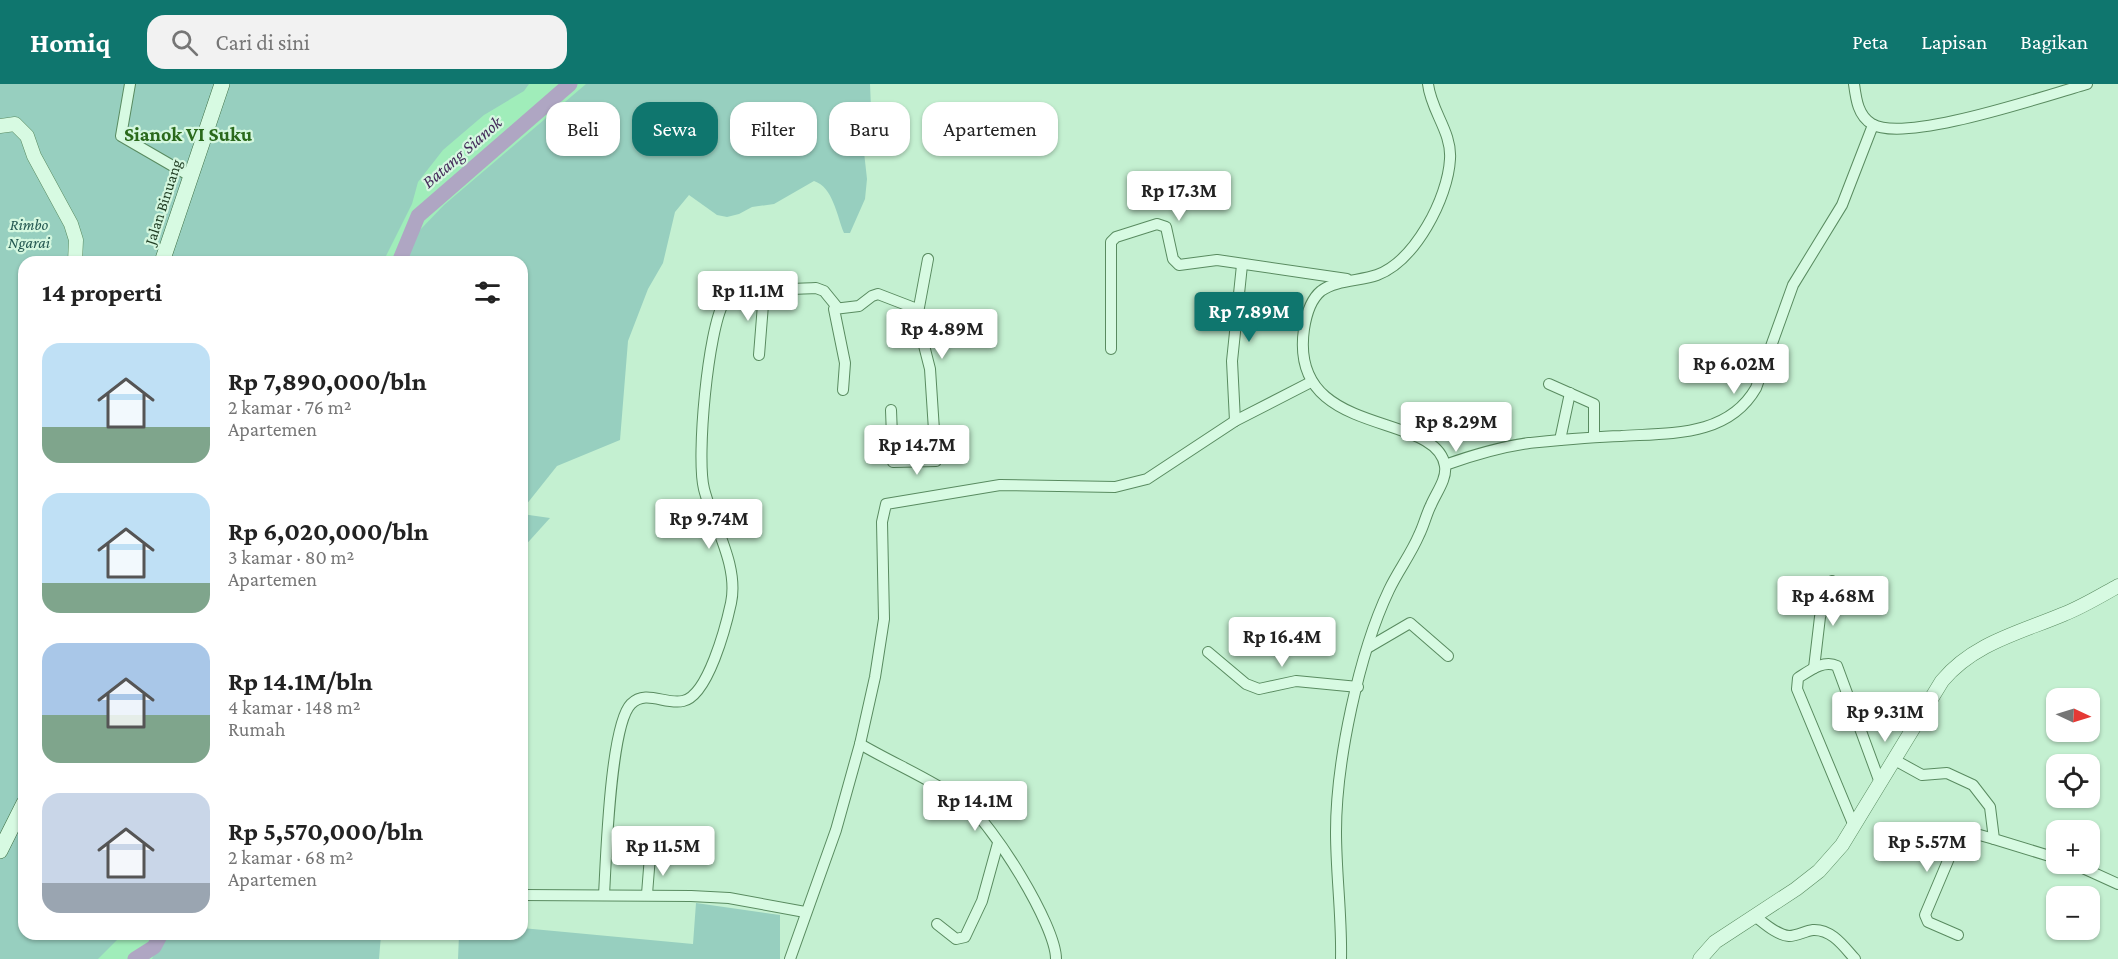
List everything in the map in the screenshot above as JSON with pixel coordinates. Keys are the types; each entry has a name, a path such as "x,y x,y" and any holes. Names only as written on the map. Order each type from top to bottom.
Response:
{"main road":[{"name":"Jalan Binuang","path":"164,256 222,84"},
{"path":"0,851 18,815"}],"street":[{"path":"130,84 121,136 190,176"},
{"path":"1341,959 1337,813 1341,771 1358,687 1389,590 1420,533 1443,481 1445,465 1442,457 1429,444 1382,423 1348,413 1311,382 1305,355 1304,333 1313,301 1320,292 1332,286 1380,274 1393,266 1420,238 1449,175 1450,145 1434,109 1428,84"},
{"path":"1854,84 1859,110 1873,125 1884,128 1944,124 2087,84"},
{"path":"0,126 15,124 27,135 34,156 71,224 76,240 75,256"},
{"path":"1445,465 1487,450 1560,440 1695,431 1735,414 1747,403 1756,388 1792,285 1842,205 1873,125"},
{"path":"1111,349 1110,248 1116,237 1162,224 1166,228 1173,260 1179,265 1217,260 1359,280"},
{"path":"891,410 894,462 936,461 930,369 917,327 917,309 928,260"},
{"path":"1234,421 1232,361 1242,265"},
{"path":"604,895 609,799 624,715 636,699 645,697 675,702 684,701 693,696 708,676 731,602 729,564 705,491 700,450 712,347 722,305 732,295 816,288 824,291 837,307"},
{"path":"759,355 764,292"},
{"path":"837,307 859,306 878,294 917,309"},
{"path":"837,307 833,314 845,363 843,390"},
{"path":"790,959 836,830 860,744 885,619 882,522 886,504 1000,485 1115,487 1135,483 1165,468 1234,421 1311,382"},
{"path":"1550,384 1594,404 1594,437"},
{"path":"1560,440 1570,393"},
{"path":"1814,668 1820,616 1832,582"},
{"path":"1700,959 1715,942 1819,871 1842,845 1942,681 1963,660 1994,642 2063,615 2118,586"},
{"path":"1369,647 1410,623 1448,656"},
{"path":"1208,652 1246,684 1259,689 1296,681 1358,687"},
{"path":"1854,826 1796,685 1798,678 1814,668 1831,663 1840,669 1880,780"},
{"path":"860,744 964,802 980,816 1044,919 1053,939 1056,959"},
{"path":"1893,759 1922,775 1947,773 1973,785 1990,807 1994,839"},
{"path":"1958,935 1928,922 1924,915 1958,837 1969,832 2046,855"},
{"path":"937,924 956,939 964,937 982,901 998,843"},
{"path":"647,894 651,856"},
{"path":"2095,874 2118,885"},
{"path":"528,895 647,894 729,898 805,912"},
{"path":"1756,916 1770,927 1789,936 1812,930 1827,933 1836,938 1855,959"}],"green space":[{"name":"Rimbo Ngarai","path":"0,84 870,84 871,102 829,102 829,156 864,156 867,179 865,199 850,233 844,233 826,189 814,181 774,204 752,207 727,217 717,215 689,195 675,212 663,263 648,289 628,341 620,440 557,466 528,502 528,256 18,256 18,940 381,940 379,959 0,959"},
{"path":"528,515 550,518 528,542"},
{"path":"696,903 780,915 780,959 458,959 459,940 528,940 528,929 693,944"}],"sand":[{"path":"529,84 586,84 565,102 546,102 546,118 444,205 418,232 404,256 386,256 412,204 418,182 443,150 484,115 524,91"},
{"path":"117,940 161,940 152,959 98,959"}],"waterway":[{"name":"Batang Sianok","path":"401,256 418,216 570,84"},
{"name":"Batang Sianok","path":"135,959 154,947 158,940"}],"district":[{"name":"Sianok VI Suku","path":"188,134"}]}
